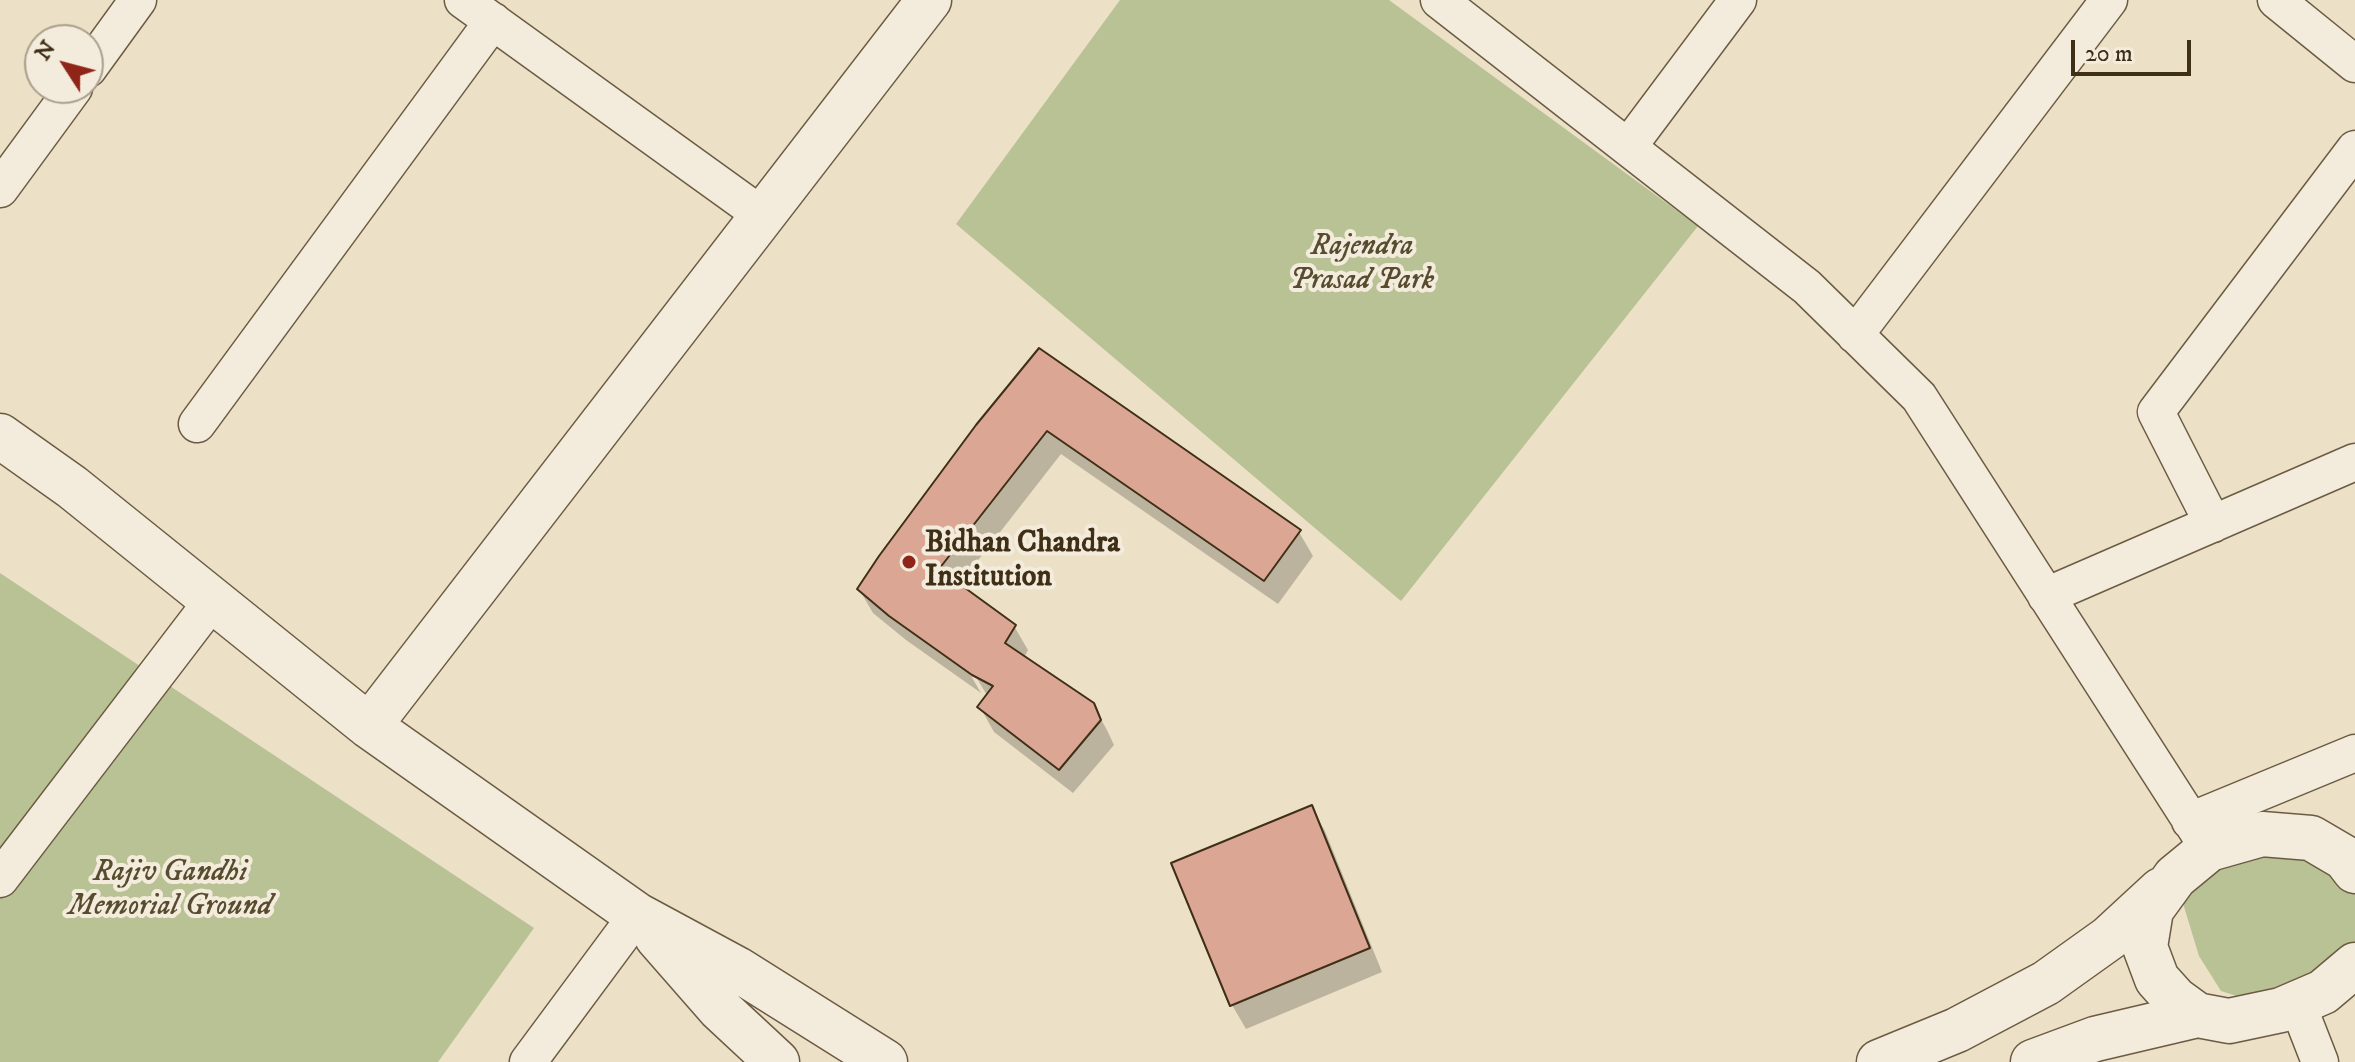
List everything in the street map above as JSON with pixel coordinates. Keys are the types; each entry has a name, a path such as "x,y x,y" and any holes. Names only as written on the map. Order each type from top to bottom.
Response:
{"street":[{"path":"104,47 138,0"},
{"path":"369,726 929,0"},
{"path":"1439,0 1807,287 1919,397 2200,835"},
{"path":"1628,147 1738,0"},
{"path":"2276,0 2355,64"},
{"path":"1855,335 2096,5"},
{"path":"197,424 479,8 763,216"},
{"path":"0,189 62,104"},
{"path":"2213,524 2156,412 2355,149"},
{"path":"0,436 72,487 369,726 637,915 737,969 885,1062"},
{"path":"2046,596 2355,462"},
{"path":"0,879 213,600"},
{"path":"2197,1015 2175,999 2157,979 2145,947 2151,910 2200,835 2355,753"},
{"path":"2200,835 2262,834 2311,838 2355,832"},
{"path":"2311,838 2345,858 2355,871"},
{"path":"1879,1062 1957,1030 2046,983 2109,938 2175,877"},
{"path":"528,1062 637,915"},
{"path":"637,915 720,1009 777,1062"},
{"path":"2033,1062 2095,1039 2197,1015 2229,1021 2281,1010 2323,992 2355,965"},
{"path":"2297,1003 2320,1062"}],"green space":[{"name":"Rajendra Prasad Park","path":"1120,0 1389,0 1698,226 1401,601 956,224"},
{"name":"Rajiv Gandhi Memorial Ground","path":"0,573 534,928 438,1062 0,1062"},
{"path":"2311,838 2355,893 2355,944 2281,1010 2221,991 2199,956 2175,877"}],"building":[{"name":"Bidhan Chandra Institution","path":"1039,348 1301,530 1264,581 1047,431 939,569 1016,625 1005,643 1094,703 1101,720 1059,770 977,707 993,686 972,675 889,616 857,589 976,425"},
{"path":"1312,805 1370,948 1230,1006 1171,863"}],"place":[{"name":"Bidhan Chandra Institution","path":"909,562"}]}
